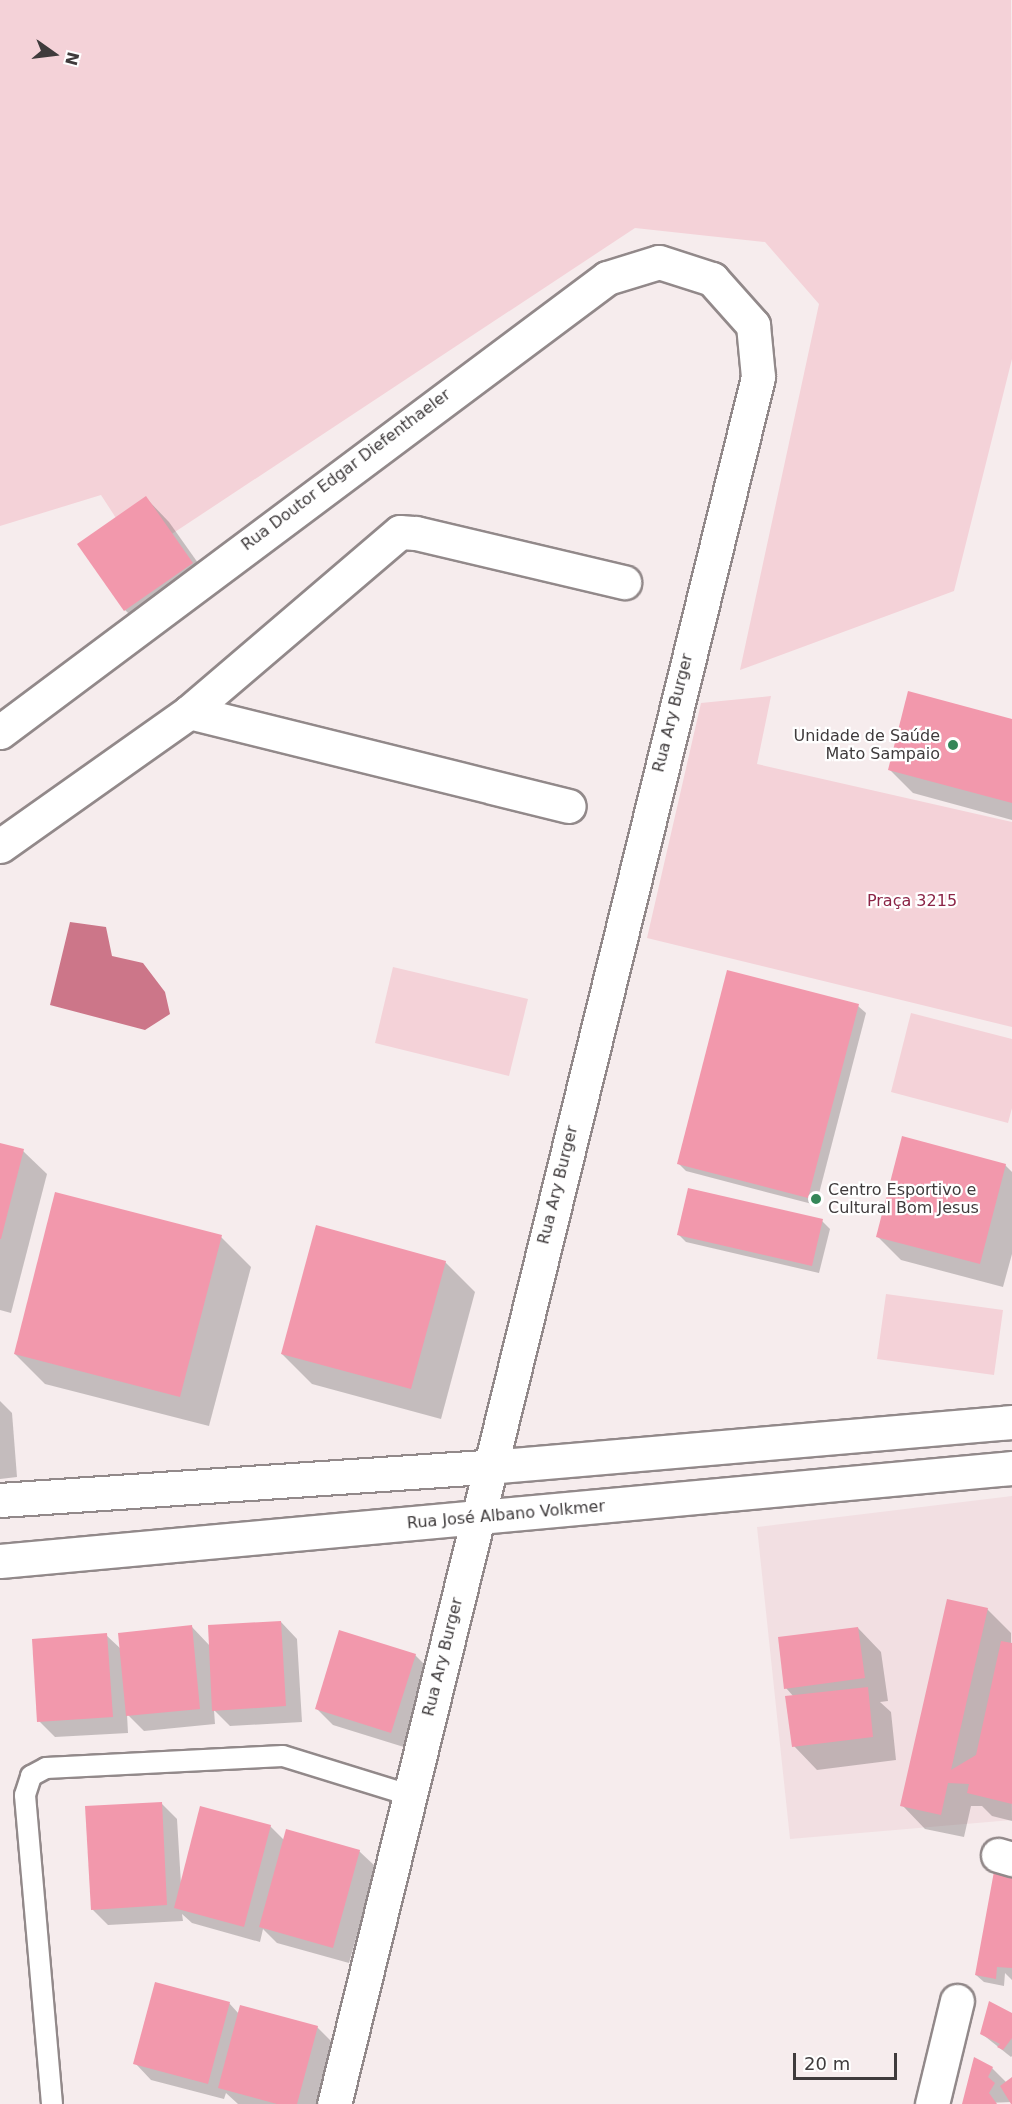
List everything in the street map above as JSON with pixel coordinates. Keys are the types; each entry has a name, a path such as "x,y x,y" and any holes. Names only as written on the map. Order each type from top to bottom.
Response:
{"street":[{"name":"Rua Doutor Edgar Diefenthaeler","path":"0,732 607,278 659,262 712,279"},
{"name":"Rua Ary Burger","path":"334,2104 758,377 753,325 712,279"},
{"path":"0,846 189,712 400,532 416,533 624,582"},
{"path":"189,712 568,806"},
{"path":"0,1500 489,1467 1012,1422"},
{"name":"Rua José Albano Volkmer","path":"0,1561 1012,1468"},
{"path":"932,2104 957,2001"}],"lane":[{"path":"52,2104 25,1795 31,1776 46,1768 282,1756 409,1795"}],"shaded area":[{"path":"70,922 106,927 112,956 143,963 165,992 170,1014 145,1030 50,1005"},
{"path":"1012,1496 1012,1820 790,1839 757,1527"}],"green space":[{"path":"0,0 1011,0 1012,359 954,591 740,670 819,304 765,242 635,228 140,555 101,495 0,526"},
{"name":"Praça 3215","path":"771,696 757,764 1012,822 1012,1027 647,938 701,703"},
{"path":"393,967 528,999 509,1076 375,1043"},
{"path":"911,1013 1012,1039 1012,1108 1008,1123 891,1092"},
{"path":"886,1294 1003,1310 994,1375 877,1359"}],"building":[{"path":"146,496 193,563 124,611 77,544"},
{"name":"Unidade de Saúde Mato Sampaio","path":"908,691 1012,719 1012,803 888,770"},
{"path":"727,970 859,1004 808,1198 677,1164"},
{"path":"902,1136 1006,1164 980,1264 876,1237"},
{"path":"0,1143 24,1149 1,1239 0,1239"},
{"path":"688,1188 823,1219 812,1266 677,1235"},
{"path":"55,1192 222,1235 180,1397 14,1354"},
{"path":"316,1225 446,1261 411,1389 281,1354"},
{"path":"947,1599 988,1608 951,1770 976,1755 1001,1641 1012,1643 1012,1804 967,1793 969,1784 948,1783 941,1815 900,1806"},
{"path":"281,1621 286,1706 212,1711 208,1625"},
{"path":"192,1625 200,1709 126,1716 118,1633"},
{"path":"858,1627 865,1678 784,1689 778,1637"},
{"path":"339,1630 416,1654 391,1733 315,1709"},
{"path":"107,1633 113,1717 37,1722 32,1639"},
{"path":"868,1687 873,1737 792,1747 785,1696"},
{"path":"162,1802 167,1905 91,1910 85,1806"},
{"path":"200,1806 271,1825 244,1927 174,1908"},
{"path":"286,1829 360,1850 333,1948 259,1927"},
{"path":"995,1866 1012,1870 1012,1968 997,1967 996,1979 975,1975"},
{"path":"155,1982 230,2002 208,2084 133,2064"},
{"path":"989,2001 1012,2013 1012,2038 1003,2050 997,2047 1000,2044 980,2034"},
{"path":"240,2005 318,2026 297,2104 277,2104 218,2088"},
{"path":"974,2057 993,2067 988,2077 995,2083 989,2093 997,2104 962,2104"},
{"path":"1012,2077 1012,2104 1011,2104 1000,2086"}],"place":[{"name":"Unidade de Saúde Mato Sampaio","path":"953,745"},
{"name":"Centro Esportivo e Cultural Bom Jesus","path":"816,1199"}]}
